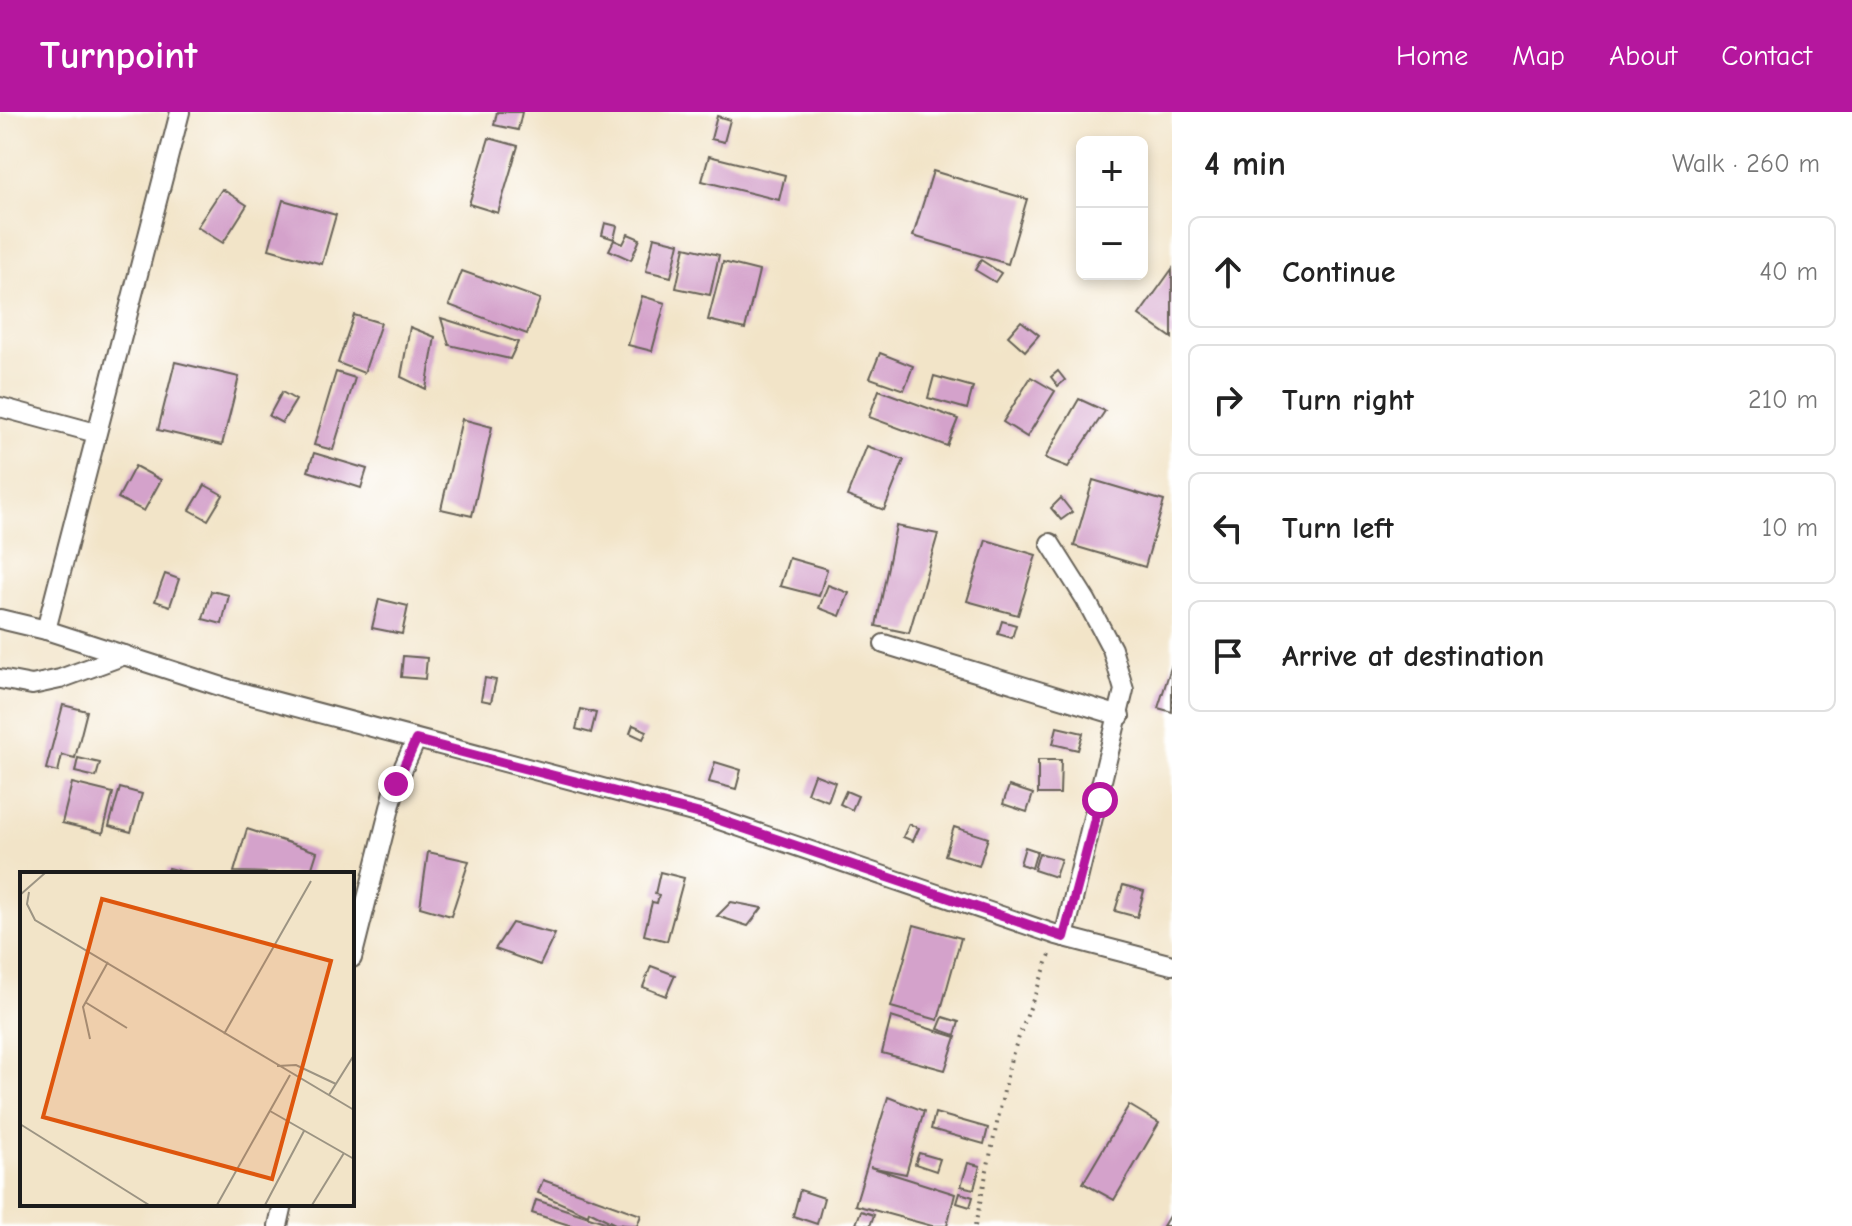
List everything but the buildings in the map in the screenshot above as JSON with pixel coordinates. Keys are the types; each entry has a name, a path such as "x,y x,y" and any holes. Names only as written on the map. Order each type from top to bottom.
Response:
{"street":[{"path":"46,630 180,112"},
{"path":"0,407 96,433"},
{"path":"1050,543 1112,649 1124,690 1120,716 1060,936"},
{"path":"0,619 46,630 232,690 708,816 1060,936 1172,965"},
{"path":"884,644 1120,716"},
{"path":"0,679 32,685 60,679 125,655"},
{"path":"354,950 396,784 416,740"},
{"path":"278,1226 283,1206"}],"path":[{"path":"975,1226 1011,1058 1060,936"}],"route":[{"path":"396,784 416,740 708,816 1064,937 1100,800"}]}
